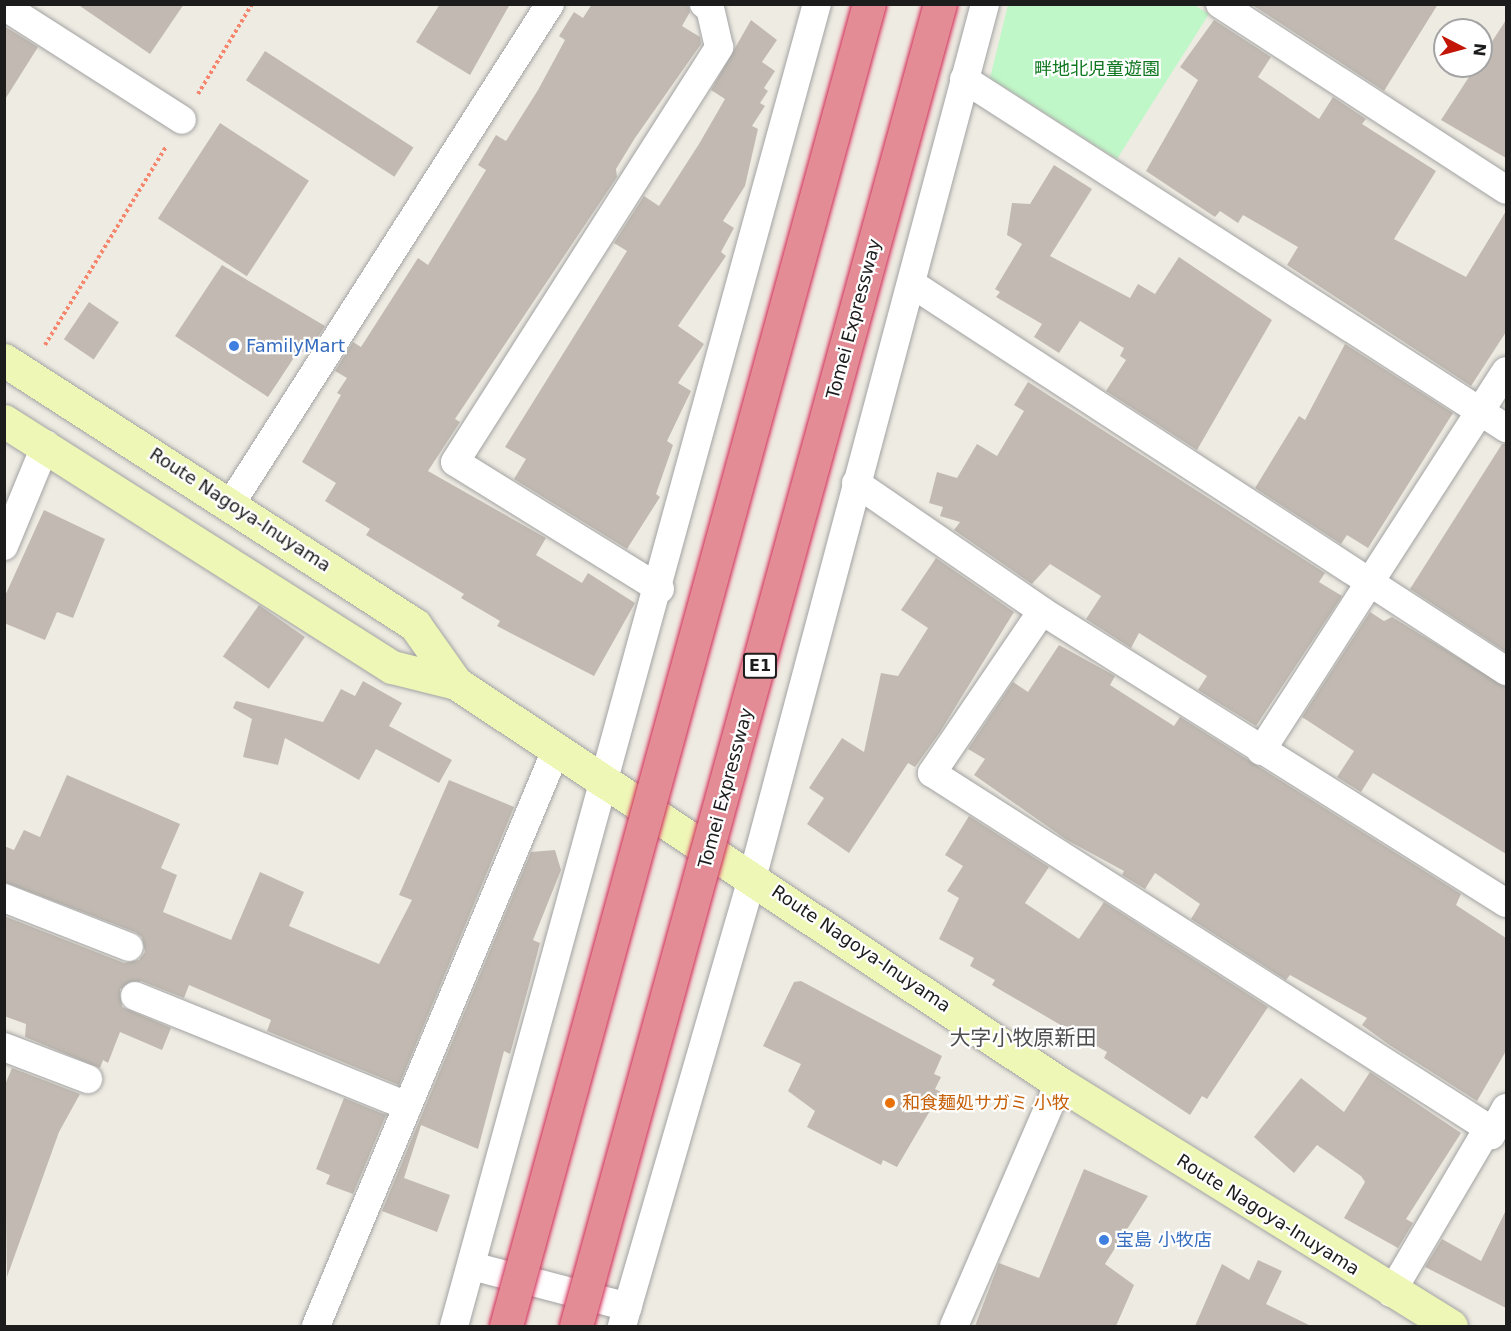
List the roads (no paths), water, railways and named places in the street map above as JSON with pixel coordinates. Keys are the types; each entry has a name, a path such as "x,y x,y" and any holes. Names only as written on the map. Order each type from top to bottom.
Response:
{"highway":[{"path":"506,1326 869,4"},
{"name":"Tomei Expressway","path":"576,1326 940,4"}],"main road":[{"name":"Route Nagoya-Inuyama","path":"16,367 232,502 415,625 456,683"},
{"name":"Route Nagoya-Inuyama","path":"4,421 46,444 392,667 456,683 556,750 753,875 1059,1083 1391,1293 1451,1326"}],"street":[{"path":"232,502 550,4"},
{"path":"660,589 455,462 719,47 710,9 704,4"},
{"path":"454,1326 660,589 817,4"},
{"path":"472,1266 625,1317 753,875 856,483 912,284 984,4"},
{"path":"1220,4 1506,190"},
{"path":"4,6 182,120"},
{"path":"964,79 1506,428"},
{"path":"912,284 1506,671"},
{"path":"1261,751 1506,371"},
{"path":"4,546 46,444"},
{"path":"856,483 1042,611 1261,751 1506,903"},
{"path":"1042,611 932,773 1497,1118 1391,1293"},
{"path":"316,1326 405,1105 556,750"},
{"path":"4,898 129,947"},
{"path":"135,996 405,1105"},
{"path":"4,1047 88,1079"},
{"path":"954,1326 1059,1083"}],"place":[{"name":"FamilyMart","path":"234,346"},
{"name":"和食麺処サガミ 小牧","path":"890,1103"},
{"name":"宝島 小牧店","path":"1104,1240"}],"district":[{"name":"大字小牧原新田","path":"1023,1038"}],"park label":[{"name":"畔地北児童遊園","path":"1097,69"}]}
